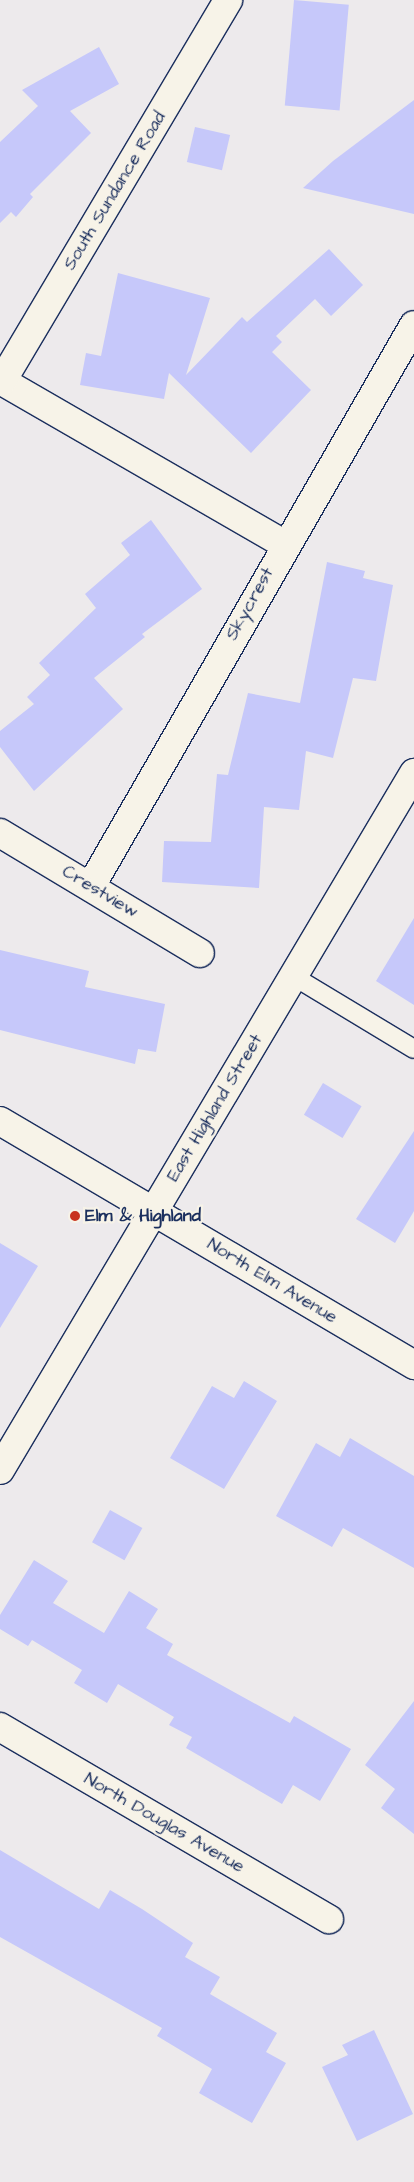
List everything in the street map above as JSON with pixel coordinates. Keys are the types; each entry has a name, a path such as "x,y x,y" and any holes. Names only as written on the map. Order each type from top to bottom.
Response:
{"street":[{"name":"South Sundance Road","path":"1,381 228,0"},
{"name":"Skycrest","path":"91,886 284,544 414,325"},
{"path":"1,381 284,544"},
{"name":"East Highland Street","path":"0,1470 414,772"},
{"name":"Crestview","path":"0,833 200,953"},
{"name":"North Elm Avenue","path":"0,1121 414,1364"},
{"name":"North Douglas Avenue","path":"0,1726 329,1919"}],"lane":[{"path":"293,976 414,1049"}],"building":[{"path":"294,0 349,5 340,110 285,106"},
{"path":"99,47 119,84 70,111 91,133 30,194 33,197 16,217 11,212 0,223 0,142 38,106 22,90"},
{"path":"414,100 414,214 303,188 333,161"},
{"path":"195,127 230,135 222,170 187,162"},
{"path":"329,249 363,285 331,316 315,299 276,336 282,342 272,352 311,390 251,453 169,373 164,399 80,385 86,353 101,356 118,273 210,298 186,375 242,317 247,322"},
{"path":"151,520 202,589 142,634 145,637 94,678 123,709 34,791 0,747 0,731 34,704 27,697 50,675 39,663 96,608 85,594 130,555 121,543"},
{"path":"327,562 365,571 363,578 393,585 376,681 353,678 333,758 306,751 299,810 264,807 259,888 162,882 164,841 211,842 217,774 228,775 248,693 300,703"},
{"path":"414,918 414,1005 376,981"},
{"path":"0,950 89,971 85,987 165,1004 156,1052 138,1049 135,1064 0,1030"},
{"path":"323,1083 362,1106 343,1138 304,1115"},
{"path":"414,1131 414,1211 395,1243 356,1219"},
{"path":"0,1243 38,1266 0,1328"},
{"path":"244,1381 277,1401 224,1489 170,1458 212,1386 234,1398"},
{"path":"350,1438 414,1476 414,1568 343,1528 332,1547 276,1516 316,1443 340,1457"},
{"path":"110,1510 142,1528 124,1560 92,1542"},
{"path":"34,1560 68,1581 53,1603 104,1633 129,1591 158,1609 146,1628 173,1644 167,1655 290,1723 294,1716 351,1749 320,1801 293,1785 282,1804 186,1748 192,1737 169,1725 174,1717 118,1684 107,1703 74,1683 82,1670 32,1640 28,1646 0,1629 0,1615"},
{"path":"414,1701 414,1834 381,1808 395,1789 365,1765"},
{"path":"0,1850 99,1909 110,1890 142,1909 193,1943 185,1957 220,1977 210,1994 277,2033 266,2052 286,2063 252,2123 199,2093 212,2069 157,2036 162,2028 0,1937"},
{"path":"374,2030 413,2114 357,2141 322,2067 348,2055 342,2045"}],"place":[{"name":"Elm & Highland","path":"75,1216"}]}
